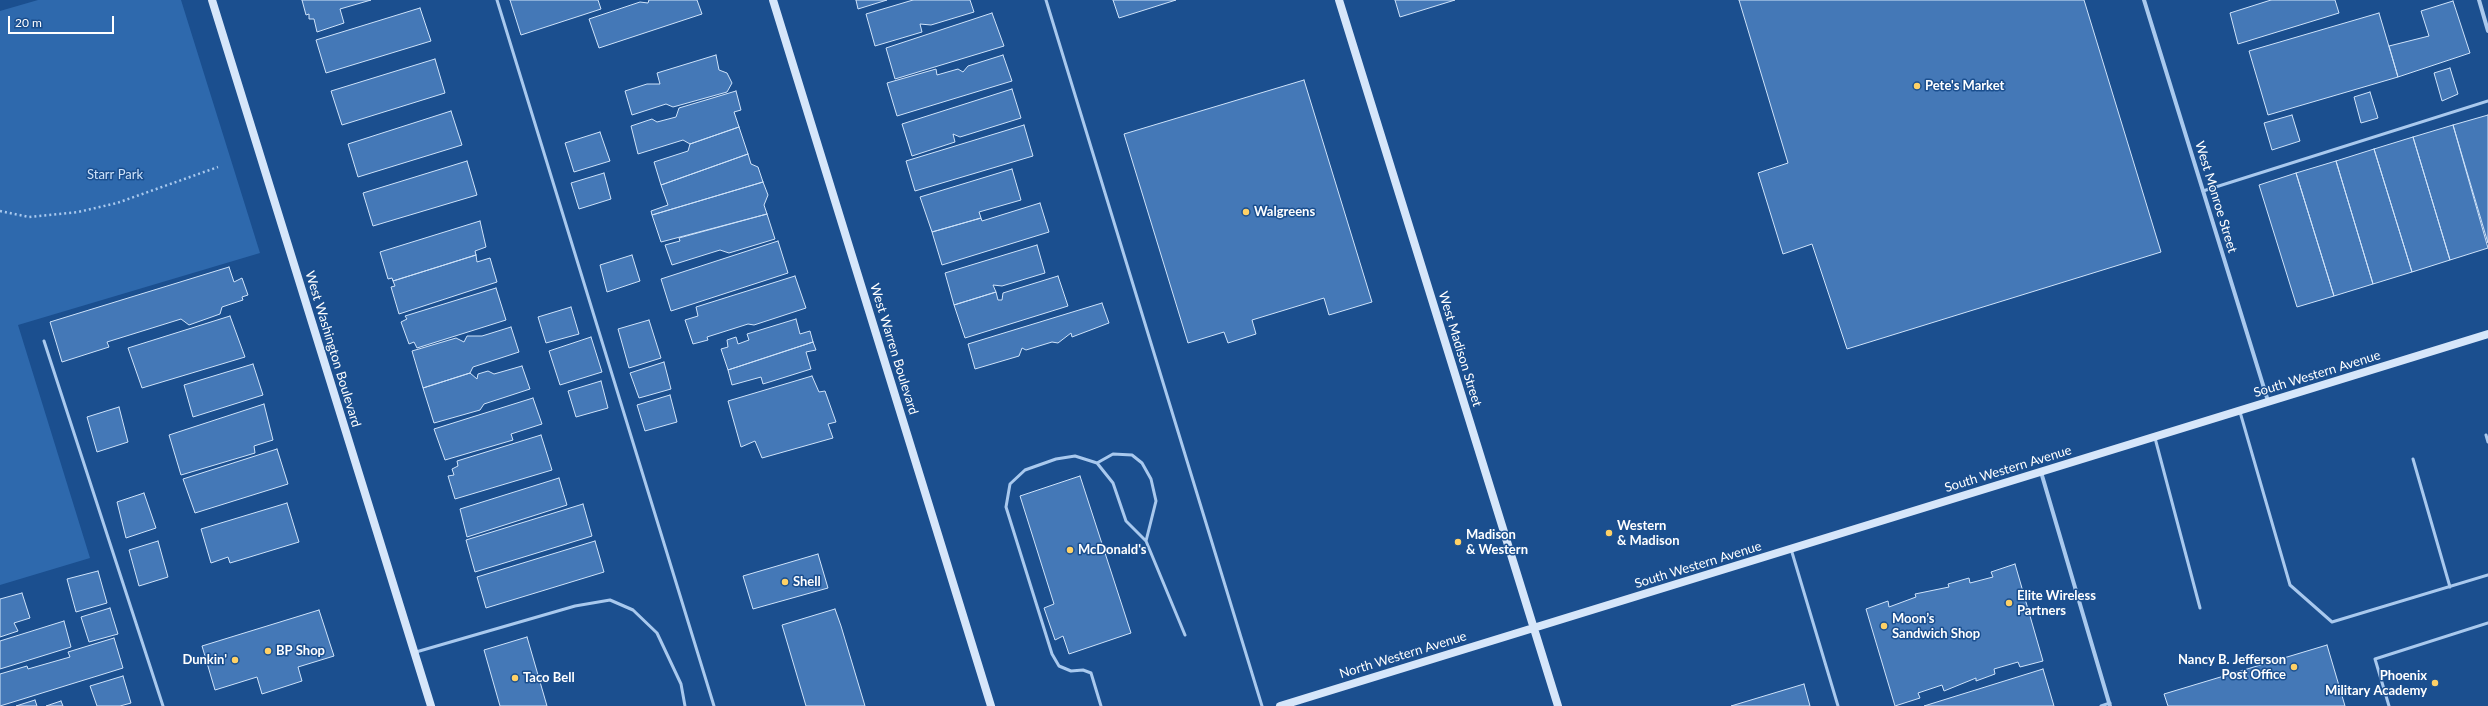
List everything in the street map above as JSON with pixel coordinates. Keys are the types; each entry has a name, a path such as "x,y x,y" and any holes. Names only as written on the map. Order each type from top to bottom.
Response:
{"main road":[{"name":"West Washington Boulevard","path":"212,0 431,706"},
{"name":"West Warren Boulevard","path":"773,0 991,706"},
{"name":"West Madison Street","path":"1339,0 1558,706"},
{"name":"South Western Avenue","path":"1534,628 2488,334"},
{"name":"North Western Avenue","path":"1280,706 1534,628"}],"street":[{"name":"West Monroe Street","path":"2144,0 2268,401"},
{"path":"2479,0 2488,31"},
{"path":"2041,471 2110,705"}],"lane":[{"path":"497,0 714,706"},
{"path":"1046,0 1262,706"},
{"path":"2203,190 2488,100"},
{"path":"44,341 163,706"},
{"path":"2240,410 2290,585 2332,622 2488,576"},
{"path":"2486,435 2488,442"},
{"path":"2154,436 2200,608"},
{"path":"1097,463 1113,454 1132,455 1142,463 1151,479 1156,501 1146,542"},
{"path":"1101,706 1091,673 1083,670 1071,671 1059,666 1052,654 1006,507 1010,484 1025,470 1056,459 1075,456 1097,463 1113,483 1126,521 1146,542 1185,635"},
{"path":"2413,459 2450,587"},
{"path":"1791,549 1838,706"},
{"path":"414,652 575,606 610,600 633,610 657,632 681,684 685,706"},
{"path":"2389,706 2375,659 2488,623"},
{"path":"2101,706 2110,705"}],"path":[{"path":"0,211 29,218 78,212 117,203 218,167"}],"green space":[{"name":"Starr Park","path":"38,0 181,0 260,253 18,325 90,558 0,585 0,11"}],"building":[{"path":"302,0 371,0 340,9 344,23 317,32 314,19 309,19 309,14 306,15"},
{"path":"510,0 598,0 601,9 521,35"},
{"path":"649,0 697,0 702,14 599,48 589,19 640,2 648,3"},
{"path":"856,0 887,0 858,9"},
{"path":"913,0 970,0 974,12 931,25 920,24 922,32 875,46 866,14"},
{"path":"1113,0 1176,0 1119,18"},
{"path":"1395,0 1455,0 1400,17"},
{"path":"1739,0 2084,0 2161,252 1847,349 1812,244 1783,254 1758,173 1788,163"},
{"path":"2271,0 2335,0 2339,13 2238,44 2230,13"},
{"path":"2453,1 2470,53 2398,77 2389,46 2429,36 2421,11"},
{"path":"420,8 431,41 326,73 316,40"},
{"path":"992,13 1004,46 895,79 886,48"},
{"path":"2379,13 2398,77 2268,115 2249,51"},
{"path":"716,55 719,70 727,73 732,83 727,92 673,107 666,104 632,115 625,91 647,84 660,84 657,73"},
{"path":"1003,55 1012,81 897,116 887,83 936,69 937,75 958,69 963,72 968,66"},
{"path":"435,59 445,93 342,125 331,91"},
{"path":"2450,68 2458,94 2442,101 2434,73"},
{"name":"Walgreens","path":"1304,80 1372,302 1329,315 1324,298 1252,320 1256,334 1228,343 1224,332 1188,343 1124,134"},
{"path":"1012,89 1021,118 960,137 953,134 955,142 912,156 902,124"},
{"path":"736,91 741,110 734,112 739,127 690,144 683,140 638,154 631,126 652,119 657,122 676,117 679,108"},
{"path":"2370,92 2378,118 2361,123 2354,97"},
{"path":"451,111 462,145 358,177 348,144"},
{"path":"2292,115 2300,141 2272,150 2264,123"},
{"path":"2488,115 2488,243 2453,125"},
{"path":"1024,125 1033,156 915,191 906,161"},
{"path":"2453,125 2488,248 2450,260 2413,137"},
{"path":"739,127 748,154 661,185 654,162 688,151 690,144"},
{"path":"600,132 610,161 574,172 565,143"},
{"path":"2413,137 2450,260 2412,272 2374,149"},
{"path":"2374,149 2412,272 2373,284 2336,161"},
{"path":"748,154 751,164 758,167 763,182 652,215 651,211 668,205 661,185"},
{"path":"467,161 477,195 373,226 363,193"},
{"path":"2336,161 2373,284 2334,296 2296,173"},
{"path":"1012,169 1021,200 979,212 981,218 932,232 920,197"},
{"path":"604,173 611,199 579,209 571,183"},
{"path":"2296,173 2334,296 2297,307 2259,185"},
{"path":"763,182 768,195 764,205 767,214 661,242 652,215"},
{"path":"1040,203 1049,232 942,265 932,232 981,218 982,221"},
{"path":"767,214 775,239 729,253 720,250 672,265 665,245 680,241 679,238"},
{"path":"480,221 486,247 475,251 476,255 393,281 392,278 388,279 380,252"},
{"path":"778,241 788,273 671,311 661,279"},
{"path":"1037,245 1045,273 1002,286 993,285 996,292 954,305 945,273"},
{"path":"476,255 477,262 490,258 497,282 399,314 391,287 395,286 393,281"},
{"path":"632,255 640,281 607,292 600,265"},
{"path":"229,267 234,282 242,278 248,295 242,297 243,300 222,307 220,314 189,325 181,319 107,342 109,347 62,362 50,322"},
{"path":"795,276 806,308 754,325 748,324 707,337 708,340 693,344 685,320 698,316 696,307"},
{"path":"1058,276 1068,306 965,338 954,305 996,292 998,300 1002,300 1003,293"},
{"path":"496,288 506,320 417,348 414,342 409,344 401,322 407,319 405,316"},
{"path":"1102,303 1109,323 1072,337 1071,333 1058,343 1052,342 1026,350 1022,348 1019,356 975,369 968,344"},
{"path":"571,307 579,334 546,343 538,317"},
{"path":"230,316 245,357 142,388 128,348"},
{"path":"796,319 800,334 810,331 813,342 728,370 721,349 728,347 727,340 736,337 738,344 749,340 747,334"},
{"path":"649,320 661,358 629,368 618,329"},
{"path":"511,327 519,352 473,367 470,373 423,388 412,351 456,338 464,342 467,336 482,336"},
{"path":"591,337 602,372 560,385 549,351"},
{"path":"813,342 816,350 806,352 811,369 763,384 761,377 732,385 728,370"},
{"path":"664,362 671,389 639,398 630,373"},
{"path":"253,364 263,395 193,417 184,385"},
{"path":"522,366 530,389 484,404 480,410 434,423 423,388 470,373 477,379 478,374 488,371 494,374"},
{"path":"812,376 819,392 825,391 836,422 828,424 833,438 762,458 755,441 741,447 728,401"},
{"path":"601,381 608,408 576,417 568,391"},
{"path":"670,395 677,422 645,431 637,405"},
{"path":"533,398 542,424 511,434 513,440 445,460 434,429"},
{"path":"264,404 273,440 254,446 255,453 181,475 169,435"},
{"path":"119,407 128,442 97,452 87,417"},
{"path":"541,435 552,470 455,499 448,476 454,475 452,469 458,466 457,461"},
{"path":"277,449 288,484 195,513 183,479"},
{"name":"McDonald's","path":"1080,476 1131,633 1069,654 1063,636 1055,640 1044,608 1054,604 1020,496"},
{"path":"559,478 567,505 467,537 460,509"},
{"path":"144,493 156,528 126,538 117,502"},
{"path":"287,503 299,542 230,563 228,557 211,563 201,529"},
{"path":"583,504 592,536 475,572 466,540"},
{"path":"158,541 168,577 139,586 129,550"},
{"path":"595,541 604,572 486,608 477,577"},
{"name":"Shell","path":"818,554 828,588 753,609 743,576"},
{"path":"2015,564 2043,661 2020,667 2018,662 1994,669 1995,674 1976,681 1976,678 1944,691 1942,685 1918,693 1920,698 1895,706 1866,609 1888,601 1889,607 1916,597 1915,594 1949,587 1948,584 1969,578 1970,583 1993,577 1991,572"},
{"path":"98,571 107,603 76,612 67,579"},
{"path":"22,593 30,618 14,623 18,631 0,637 0,599"},
{"path":"110,608 118,634 89,642 81,617"},
{"name":"Shell","path":"835,609 865,706 806,706 782,625"},
{"name":"BP Shop","path":"319,610 334,656 298,667 302,681 262,694 257,677 215,690 202,646"},
{"path":"64,621 71,647 0,669 0,641"},
{"name":"Taco Bell","path":"527,637 547,706 500,706 484,650"},
{"path":"114,638 123,668 0,706 0,674 27,666 28,669 70,657 68,652"},
{"name":"Nancy B. Jefferson Post Office","path":"2327,645 2345,706 2168,706 2164,694"},
{"path":"2043,669 2054,706 1924,706"},
{"path":"123,676 131,703 120,706 97,706 90,686"},
{"path":"1804,684 1810,706 1731,706"},
{"path":"35,700 37,706 16,706"},
{"path":"61,701 63,706 46,706"}],"place":[{"name":"Pete's Market","path":"1917,86"},
{"name":"Walgreens","path":"1246,212"},
{"name":"Western & Madison","path":"1609,533"},
{"name":"Madison & Western","path":"1458,542"},
{"name":"McDonald's","path":"1070,550"},
{"name":"Shell","path":"785,582"},
{"name":"Elite Wireless Partners","path":"2009,603"},
{"name":"Moon’s Sandwich Shop","path":"1884,626"},
{"name":"BP Shop","path":"268,651"},
{"name":"Dunkin'","path":"235,660"},
{"name":"Nancy B. Jefferson Post Office","path":"2294,667"},
{"name":"Taco Bell","path":"515,678"},
{"name":"Phoenix Military Academy","path":"2435,683"}]}
